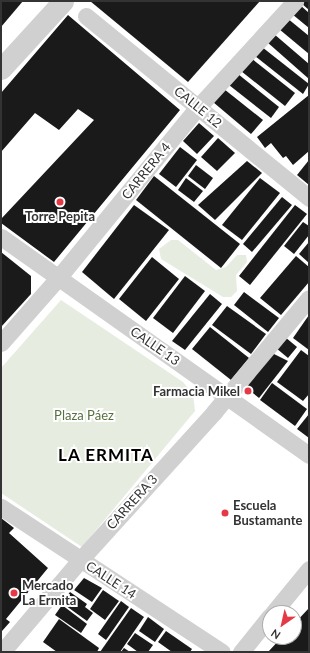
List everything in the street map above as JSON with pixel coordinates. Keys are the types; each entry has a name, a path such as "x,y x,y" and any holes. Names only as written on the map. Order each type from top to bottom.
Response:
{"street":[{"path":"1,69 63,1"},
{"name":"CARRERA 4","path":"1,343 58,278 198,107 295,1"},
{"name":"CALLE 12","path":"86,16 309,198"},
{"name":"CALLE 13","path":"1,237 309,455"},
{"name":"CARRERA 3","path":"2,652 80,560 227,396 309,298"},
{"name":"CALLE 14","path":"1,507 222,652"},
{"path":"279,605 309,568"},
{"path":"241,652 262,626"}],"green space":[{"path":"171,240 178,240 216,270 226,267 237,255 246,255 247,262 236,275 237,291 231,297 223,297 161,259 159,249"},
{"name":"Plaza Páez","path":"61,300 183,382 193,394 195,411 82,547 1,493 1,368"}],"building":[{"path":"1,1 23,1 1,27"},
{"path":"90,1 260,1 188,82"},
{"path":"303,1 309,1 309,10 301,3"},
{"path":"300,5 309,13 309,28 292,14"},
{"path":"68,15 180,110 54,262 1,223 1,219 94,120 78,109 59,130 35,113 1,152 1,93"},
{"path":"287,18 309,36 309,54 279,29"},
{"path":"274,34 309,64 309,79 267,42"},
{"path":"262,47 309,84 303,94 255,56"},
{"path":"251,58 295,93 285,106 241,71"},
{"path":"238,74 279,107 271,118 229,85"},
{"path":"224,89 263,120 251,134 213,102"},
{"path":"309,95 309,151 293,165 286,156 283,158 271,143 265,148 257,137"},
{"path":"199,123 214,136 197,154 183,141"},
{"path":"218,138 235,153 217,171 201,157"},
{"path":"180,147 197,160 176,187 159,174"},
{"path":"309,160 309,185 297,175"},
{"path":"247,161 262,173 215,220 198,205"},
{"path":"196,165 213,178 205,189 188,176"},
{"path":"154,176 240,244 221,268 136,200"},
{"path":"186,178 203,191 194,202 178,190"},
{"path":"260,178 280,193 242,240 222,225"},
{"path":"282,197 292,205 252,252 243,244"},
{"path":"134,205 169,230 114,299 82,272"},
{"path":"295,205 307,214 250,285 239,276"},
{"path":"303,222 309,226 309,235 294,254 284,246"},
{"path":"309,242 309,263 299,254"},
{"path":"1,252 31,276 31,294 1,327"},
{"path":"296,256 309,267 309,282 281,315 260,298"},
{"path":"152,257 179,279 146,321 119,299"},
{"path":"185,276 205,291 173,333 153,318"},
{"path":"244,292 279,318 268,332 234,305"},
{"path":"210,294 222,304 185,350 172,341"},
{"path":"227,306 266,334 251,354 212,325"},
{"path":"309,315 309,350 293,338"},
{"path":"210,327 249,358 231,380 192,349"},
{"path":"285,337 297,347 288,358 276,348"},
{"path":"301,350 309,356 309,394 303,401 277,382"},
{"path":"272,353 288,361 259,398 244,386"},
{"path":"272,383 307,409 295,426 260,400"},
{"path":"309,414 309,438 297,429"},
{"name":"Mercado La Ermita","path":"1,518 14,528 9,533 48,568 6,619 10,622 2,631"},
{"path":"84,578 102,588 92,602 74,590"},
{"path":"103,590 119,601 105,620 90,609"},
{"path":"70,592 87,604 85,607 93,613 87,621 62,603"},
{"path":"121,601 129,607 106,640 98,634"},
{"path":"62,605 87,624 81,633 55,615"},
{"path":"131,608 144,617 120,652 100,652"},
{"path":"309,608 309,652 268,652 275,645 302,645 302,615"},
{"path":"148,617 164,629 155,642 139,631"},
{"path":"59,619 99,648 97,652 57,652 43,642"},
{"path":"166,631 192,649 190,652 172,652 158,642"},
{"path":"135,633 153,645 148,652 138,652 127,644"},
{"path":"124,648 130,652 121,652"}],"place":[{"name":"Torre Pepita","path":"60,202"},
{"name":"Farmacia Mikel","path":"248,391"},
{"name":"Escuela Bustamante","path":"225,513"},
{"name":"Mercado La Ermita","path":"14,593"}],"district":[{"name":"LA ERMITA","path":"106,455"}]}
